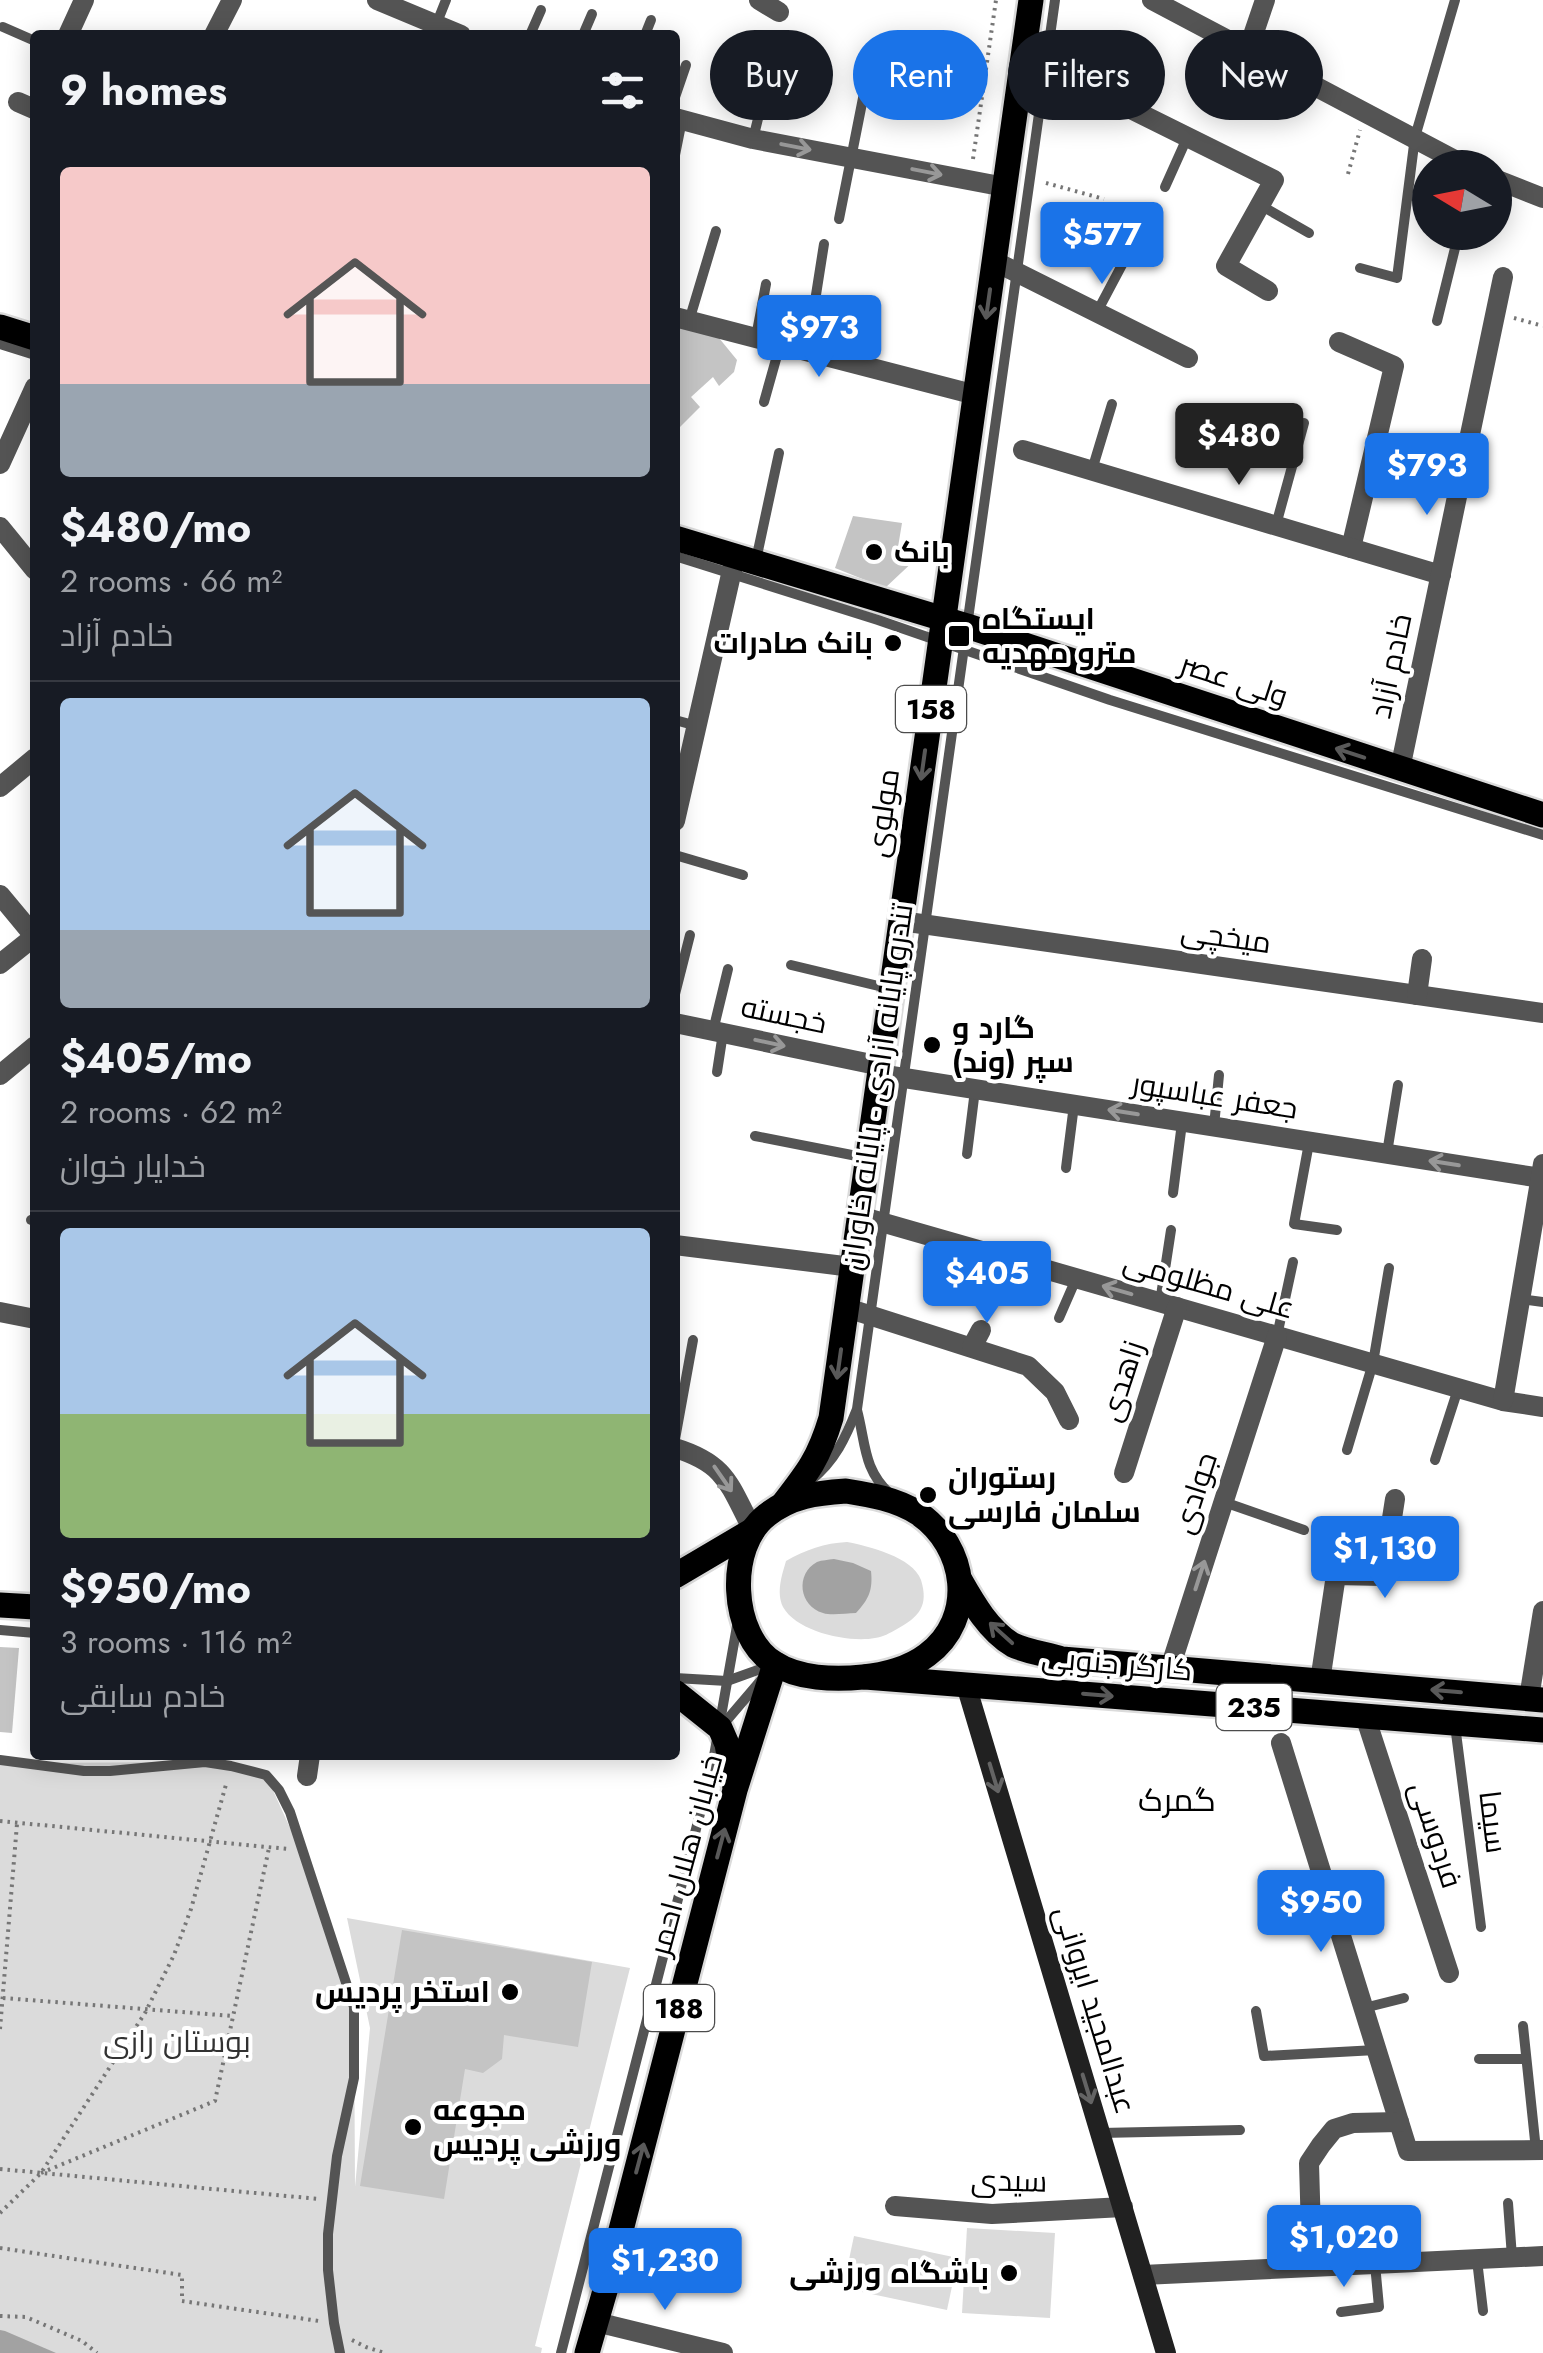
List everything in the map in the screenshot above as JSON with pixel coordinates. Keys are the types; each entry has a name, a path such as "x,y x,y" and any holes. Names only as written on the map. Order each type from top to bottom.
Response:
{"main road":[{"name":"مولوی","path":"1031,0 1032,30"},
{"name":"مولوی","path":"783,1504 822,1448 858,1311 852,1267 872,1219 868,1158 888,1073 892,989 913,923 954,634 976,395 1006,266 1004,187 1020,120"},
{"path":"0,327 30,336"},
{"name":"ولی عصر","path":"680,540 740,565 954,634 1543,815"},
{"path":"846,1491 900,1503 922,1516 939,1533 957,1564 958,1613 945,1638 932,1652 917,1662 866,1677 819,1677 775,1664 760,1652 743,1622 740,1566 753,1530 764,1516 811,1493 846,1491"},
{"path":"680,1573 753,1530"},
{"name":"کارگر جنوبی","path":"960,1580 976,1609 1014,1645 1062,1659 1536,1699"},
{"path":"0,1605 30,1607"},
{"name":"خیابان هلال احمر","path":"587,2353 735,1790 775,1664"},
{"name":"کارگر جنوبی","path":"866,1677 1543,1730"},
{"name":"عبدالمجید ایروانی","path":"966,1684 1166,2353"},
{"path":"680,1696 720,1728 727,1744 735,1790"}],"street":[{"path":"70,30 84,0"},
{"path":"217,30 232,0"},
{"path":"377,0 448,30"},
{"path":"759,0 779,12"},
{"path":"1152,0 1210,30"},
{"path":"1254,30 1264,0"},
{"path":"1323,89 1437,150"},
{"path":"680,120 753,138 1004,187"},
{"path":"1154,120 1274,180 1226,266 1268,292"},
{"path":"1512,186 1543,198"},
{"path":"1006,266 1188,358"},
{"name":"خادم آزاد","path":"1400,769 1503,277"},
{"path":"682,319 976,395"},
{"path":"1338,342 1394,366 1351,548"},
{"path":"0,464 30,398"},
{"path":"1023,450 1441,575"},
{"path":"0,528 30,564"},
{"path":"680,799 740,565"},
{"path":"0,787 30,762"},
{"path":"0,895 30,931"},
{"name":"میخچی","path":"913,923 1543,1013"},
{"path":"0,964 30,941"},
{"path":"1417,995 1422,959"},
{"name":"خجسته","path":"680,1023 888,1073"},
{"path":"0,1075 30,1050"},
{"name":"جعفر عباسپور","path":"888,1073 1387,1154 1542,1171"},
{"path":"1503,1401 1542,1171"},
{"name":"علی مظلومی","path":"872,1219 1503,1401 1543,1407"},
{"path":"680,1245 852,1267"},
{"name":"زاهدی","path":"1124,1474 1168,1305"},
{"path":"858,1311 977,1338 1028,1366 1055,1392 1068,1420"},
{"path":"0,1312 30,1318"},
{"name":"جوادی","path":"1170,1668 1278,1336"},
{"path":"680,1449 711,1462 724,1476 753,1530"},
{"path":"1320,1681 1336,1575 1383,1576 1395,1499"},
{"path":"1536,1699 1543,1611"},
{"name":"فردوسی","path":"1365,1716 1449,1973"},
{"path":"1281,1743 1408,2151 1540,2150"},
{"path":"1312,2266 1309,2164 1315,2154 1334,2129 1353,2123 1400,2122"},
{"name":"سیدی","path":"896,2206 992,2214 1123,2208"},
{"path":"1143,2275 1543,2256"},
{"path":"596,2322 723,2353"}],"lane":[{"path":"436,25 446,0"},
{"path":"1045,30 1055,0"},
{"path":"1360,268 1397,278 1415,138 1455,0"},
{"path":"532,30 541,10"},
{"path":"585,30 592,14"},
{"path":"647,30 651,20"},
{"path":"3,27 30,39"},
{"path":"680,82 686,65"},
{"path":"753,138 758,120"},
{"path":"839,219 858,120"},
{"path":"1032,120 1030,178 1006,266 954,634 1110,700 1543,835"},
{"path":"1165,187 1188,137"},
{"path":"1260,205 1309,233"},
{"path":"682,319 716,231"},
{"path":"807,352 824,244"},
{"path":"1438,321 1454,250"},
{"path":"1097,312 1122,263"},
{"path":"756,338 766,284"},
{"path":"0,344 30,353"},
{"path":"764,402 780,344"},
{"path":"1092,470 1112,404"},
{"path":"1275,526 1304,423"},
{"path":"680,557 740,565 779,454"},
{"path":"680,721 697,726"},
{"path":"680,857 744,875"},
{"name":"تندرو پایانه آزادی - پایانه خاوران","path":"857,1409 858,1311 888,1073 913,923"},
{"path":"680,975 690,936"},
{"path":"791,965 892,989"},
{"path":"716,1072 728,970"},
{"path":"1214,1126 1220,1075"},
{"path":"1387,1154 1398,1085"},
{"path":"967,1154 976,1089"},
{"path":"1066,1168 1074,1104"},
{"path":"1173,1193 1182,1122"},
{"path":"755,1136 868,1158"},
{"path":"1310,1142 1294,1224 1337,1230"},
{"path":"1168,1305 1171,1230"},
{"path":"1278,1336 1293,1262"},
{"path":"1347,1450 1373,1364 1390,1268"},
{"path":"1059,1318 1076,1278"},
{"path":"1520,1299 1543,1302"},
{"path":"680,1412 693,1340"},
{"path":"1435,1460 1458,1388"},
{"path":"857,1409 874,1480 900,1503"},
{"path":"783,1504 827,1467 846,1438 857,1409"},
{"path":"1224,1502 1304,1530"},
{"path":"1388,1542 1440,1550"},
{"path":"560,2353 720,1728 740,1606"},
{"path":"0,1630 30,1633"},
{"path":"680,1678 727,1682 775,1664"},
{"path":"720,1728 775,1664"},
{"name":"سیما","path":"1455,1723 1481,1927"},
{"path":"0,1760 84,1771 205,1762 266,1775 279,1790 290,1812 354,2006 354,2078 337,2156 328,2270 340,2353"},
{"path":"1364,2008 1404,1998"},
{"path":"1256,2012 1264,2056 1377,2050"},
{"path":"1523,2026 1540,2150"},
{"path":"1479,2059 1526,2059"},
{"path":"1100,2133 1240,2130"},
{"path":"1508,2203 1512,2257"},
{"path":"1477,2259 1483,2311"},
{"path":"1340,2312 1380,2307 1375,2264"}],"path":[{"path":"970,180 996,0"},
{"path":"1348,174 1364,111"},
{"path":"1030,178 1104,199"},
{"path":"1495,314 1543,326"},
{"path":"0,2213 40,2173 147,2009 174,1955 211,1843 231,1766"},
{"path":"0,1821 303,1850"},
{"path":"0,2028 17,1823"},
{"path":"40,2173 215,2101 268,1848"},
{"path":"2,1998 233,2016"},
{"path":"0,2169 332,2200"},
{"path":"0,2248 182,2275 182,2300 334,2324 349,2338 385,2353"},
{"path":"0,2316 26,2318 98,2353"}],"green space":[{"path":"847,1542 889,1554 909,1565 921,1580 924,1597 920,1610 911,1620 881,1637 852,1639 824,1634 800,1623 783,1607 780,1584 786,1561 815,1548"},
{"name":"بوستان رازی","path":"0,1760 205,1762 266,1775 311,1874 354,2007 355,2187 370,2028 347,1918 630,1968 535,2346 542,2348 541,2353 0,2353"},
{"name":"باشگاه ورزشی","path":"967,2228 1055,2233 1050,2318 962,2313"},
{"path":"854,2236 958,2258 947,2310 843,2288"}],"shaded area":[{"path":"834,1559 871,1571 869,1594 856,1613 823,1613 805,1597 803,1582 810,1567"},
{"path":"0,2330 5,2331 56,2353 0,2353"}],"building":[{"path":"680,327 719,338 737,360 734,372 719,386 713,377 691,397 700,407 680,427"},
{"name":"بانک","path":"853,516 902,523 898,547 918,557 885,588 835,568"},
{"path":"0,1647 19,1648 12,1733 0,1732"},
{"path":"402,1930 592,1962 578,2047 504,2035 502,2059 483,2073 465,2069 444,2199 360,2186"}],"place":[{"name":"بانک","path":"874,552"},
{"name":"ایستگاه مترو مهدیه","path":"959,636"},
{"name":"بانک صادرات","path":"893,643"},
{"name":"گارد و سپر (وند)","path":"932,1045"},
{"name":"رستوران سلمان فارسی","path":"928,1495"},
{"name":"استخر پردیس","path":"510,1992"},
{"name":"مجوعه ورزشی پردیس","path":"413,2127"},
{"name":"باشگاه ورزشی","path":"1009,2273"}],"district":[{"name":"گمرک","path":"1177,1800"}]}
